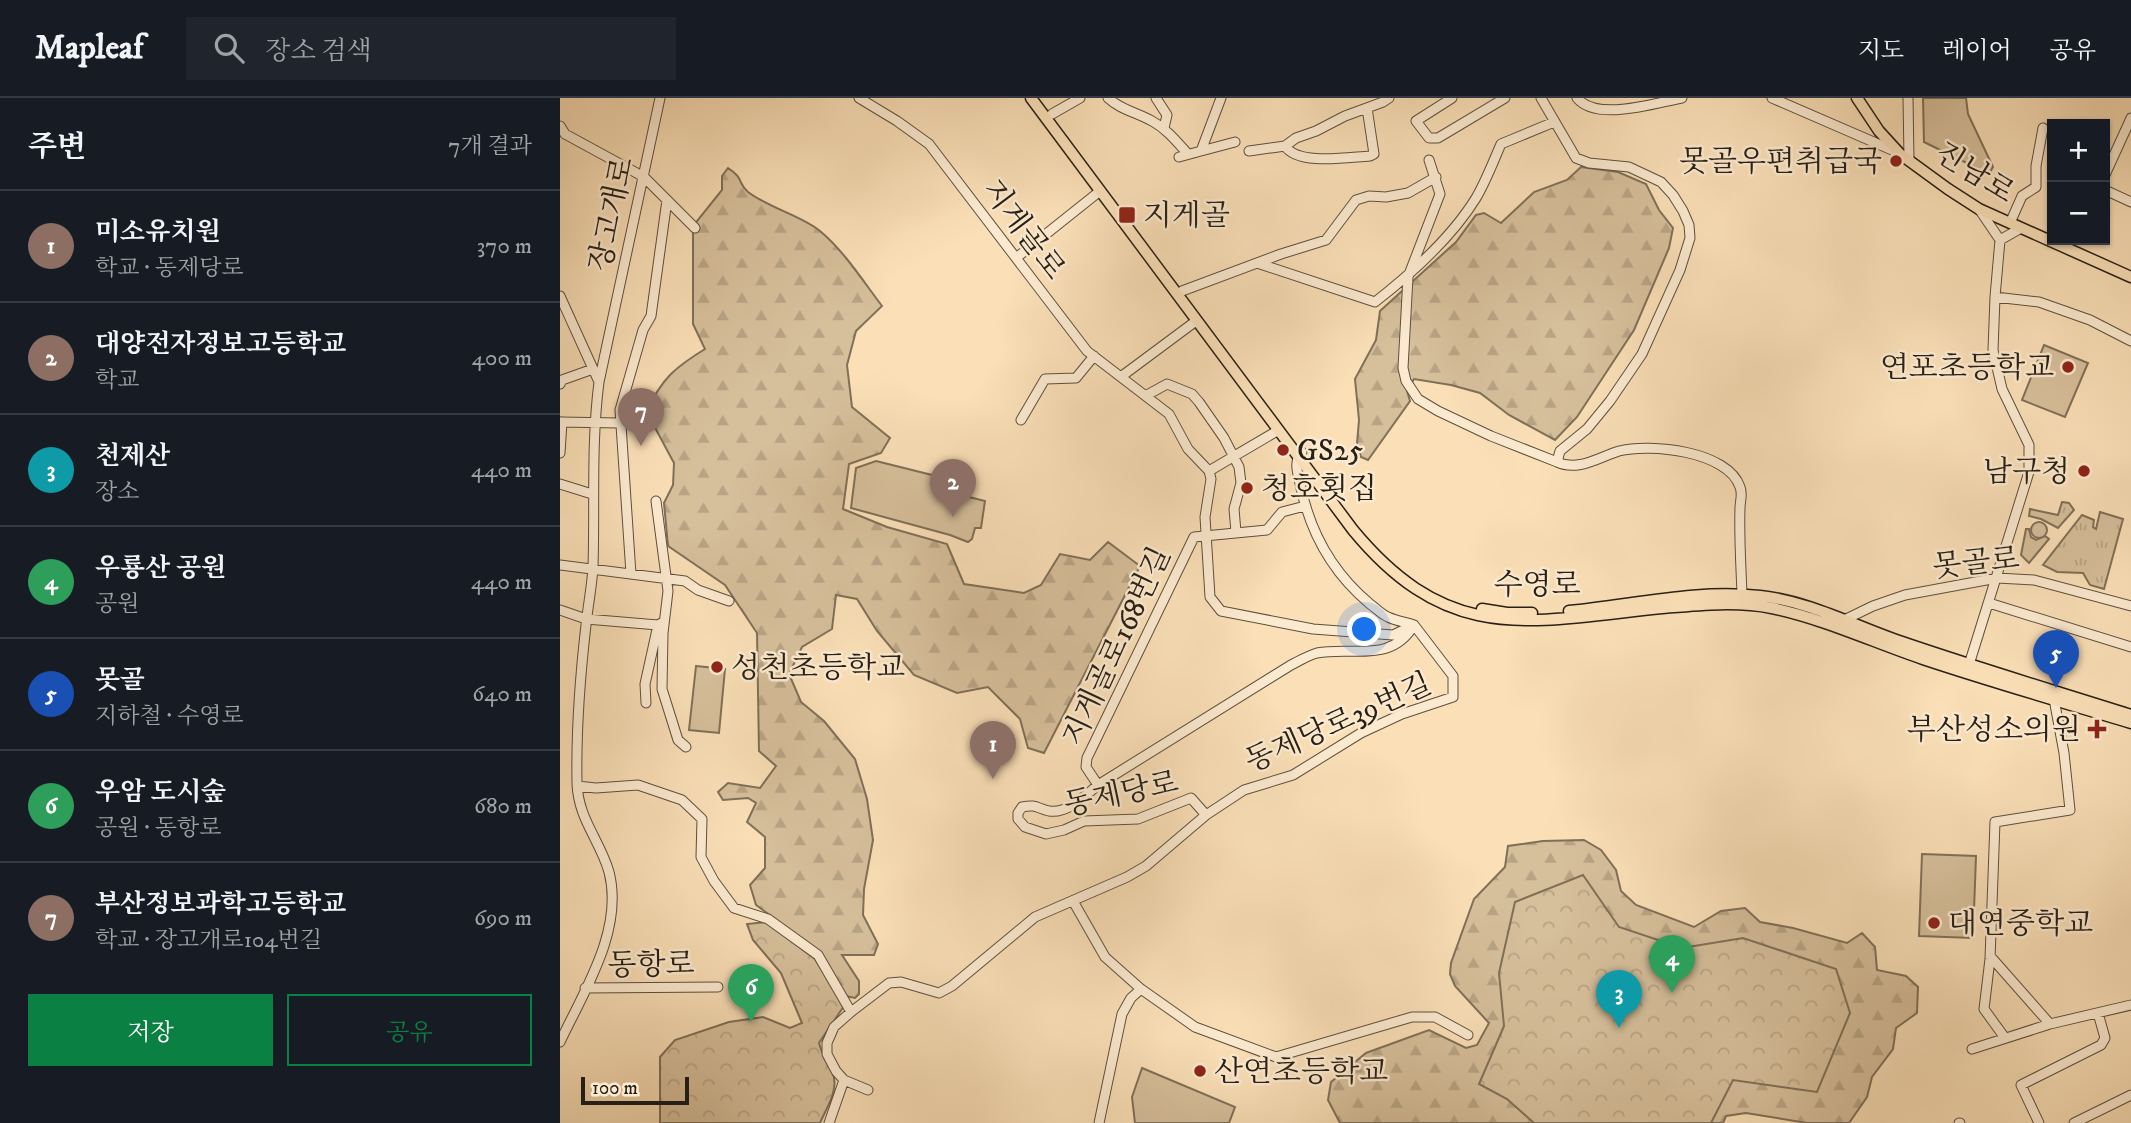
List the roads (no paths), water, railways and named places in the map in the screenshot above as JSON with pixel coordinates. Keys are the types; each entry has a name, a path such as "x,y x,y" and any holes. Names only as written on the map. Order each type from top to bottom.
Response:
{"main road":[{"name":"수영로","path":"1031,98 1278,431 1369,540 1398,569 1434,593 1470,607 1530,614 1624,605 1679,596 1742,594 1782,600 2054,699 2131,723"},
{"name":"수영로","path":"1041,98 1353,530 1391,571 1418,591 1462,612 1515,621 1685,606 1742,604 1774,609 2131,715"},
{"name":"진남로","path":"1857,98 1879,131 1905,157 1946,188 1979,209 2021,228 2047,236"},
{"name":"진남로","path":"2075,245 2131,277"}],"street":[{"name":"장고개로","path":"560,1042 604,944 613,903 609,873 601,851 585,822 577,786 578,716 593,568 594,422 599,382 660,98"},
{"name":"지게골로","path":"859,98 929,144 1087,351 1169,414 1188,449 1209,471"},
{"path":"1052,114 1080,98"},
{"path":"1108,98 1117,107 1164,128 1184,156 1236,142"},
{"path":"1156,98 1167,116 1164,128"},
{"path":"1249,151 1286,146 1296,138 1389,98"},
{"path":"1452,98 1416,121 1429,138 1438,138 1505,98"},
{"path":"1541,98 1576,158 1589,163 1629,167 1661,182 1683,211 1689,225 1690,238 1680,270 1642,354 1587,429 1560,451 1558,462"},
{"path":"1577,98 1580,102 1600,110 1620,110 1682,98"},
{"path":"1772,98 1905,157"},
{"name":"진남로","path":"1905,157 1908,98"},
{"path":"1201,151 1217,100"},
{"path":"1286,146 1294,155 1301,156 1370,156 1374,154 1374,150 1367,108"},
{"path":"2110,165 2128,131 2131,118"},
{"path":"1257,263 1376,302 1408,277 1476,198 1501,144 1554,122"},
{"path":"2010,223 2022,196 2036,187 2036,166 2043,128"},
{"path":"561,130 644,177 695,228"},
{"path":"1429,160 1440,194 1408,277 1403,368 1406,381 1418,399 1491,436 1572,466 1636,447 1660,447 1699,457 1724,469 1734,476 1742,493 1742,594"},
{"path":"1181,291 1326,240 1356,200 1368,196 1386,197 1408,193 1436,177"},
{"path":"1016,258 1100,191"},
{"path":"2110,192 2131,202"},
{"path":"631,574 620,410 643,330 651,316 667,200"},
{"path":"1968,668 2029,472 2029,445 2001,389 1993,350 2000,240 1979,209"},
{"path":"2000,240 2021,228"},
{"path":"560,296 599,382"},
{"path":"1995,298 2039,302 2090,320 2131,341"},
{"path":"1122,376 1196,321"},
{"path":"1021,420 1045,379 1076,378 1094,356"},
{"path":"560,384 562,380 593,369"},
{"path":"1147,396 1167,384 1192,394 1224,438 1239,467 1241,483 1234,509 1236,532"},
{"path":"560,453 561,422 620,424"},
{"path":"1278,431 1209,471 1211,479 1206,517 1210,597 1221,611 1313,629 1392,635 1414,625"},
{"path":"1299,455 1296,465 1305,506 1320,542 1338,573 1357,593 1386,616 1414,625"},
{"path":"560,484 592,494"},
{"path":"646,703 645,684 668,591 656,501"},
{"path":"1207,536 1267,530 1282,512 1305,506"},
{"name":"지게골로168번길","path":"1098,785 1086,767 1087,758 1194,537 1207,536"},
{"path":"560,565 685,581 698,590 729,601"},
{"name":"못골로","path":"1828,624 1844,621 1872,606 1905,595 1997,578 2034,580 2131,606"},
{"path":"1989,603 2131,647"},
{"path":"560,610 586,619 661,623"},
{"path":"661,623 662,690 678,740 686,747"},
{"name":"동제당로","path":"844,1080 827,1054 827,1043 834,1027 889,983 901,982 939,993 979,965 1035,917 1146,866 1206,816 1191,799 1138,819 1084,821 1046,834 1025,827 1018,820 1022,807 1034,804 1050,811 1063,810 1098,785 1292,665 1316,653 1388,650 1407,637 1414,625"},
{"name":"동제당로39번길","path":"1206,816 1244,790 1293,775 1361,733 1402,714 1453,697 1453,676 1414,625"},
{"path":"2005,1038 1984,1009 1990,956 1995,822 2070,810 2064,752 2054,699"},
{"path":"577,786 596,788 638,785 682,800 702,819 701,857 714,881 734,908 768,919 818,955 851,1012"},
{"path":"1073,901 1105,957 1141,989 1195,1027 1276,1057 1412,1017 1435,1017 1468,1035"},
{"path":"1990,956 2050,1024"},
{"name":"동항로","path":"585,988 718,987"},
{"path":"1099,1123 1122,1014 1131,998 1141,989"},
{"path":"1972,1049 2050,1024 2131,1005"},
{"path":"2039,1123 2021,1084 2101,1045 2105,1038 2098,1013"},
{"path":"829,1123 844,1080 868,1090"},
{"path":"2077,1122 2131,1095"}],"place":[{"name":"못골우편취급국","path":"1896,161"},
{"name":"지게골","path":"1127,215"},
{"name":"연포초등학교","path":"2068,367"},
{"name":"부산정보과학고등학교","path":"641,446"},
{"name":"GS25","path":"1283,450"},
{"name":"남구청","path":"2084,471"},
{"name":"청호횟집","path":"1247,488"},
{"name":"대양전자정보고등학교","path":"953,517"},
{"name":"성천초등학교","path":"717,667"},
{"name":"못골","path":"2056,688"},
{"name":"부산성소의원","path":"2097,729"},
{"name":"미소유치원","path":"993,779"},
{"name":"대연중학교","path":"1934,923"},
{"name":"우룡산 공원","path":"1672,993"},
{"name":"우암 도시숲","path":"751,1022"},
{"name":"천제산","path":"1619,1028"},
{"name":"산연초등학교","path":"1200,1071"}]}
